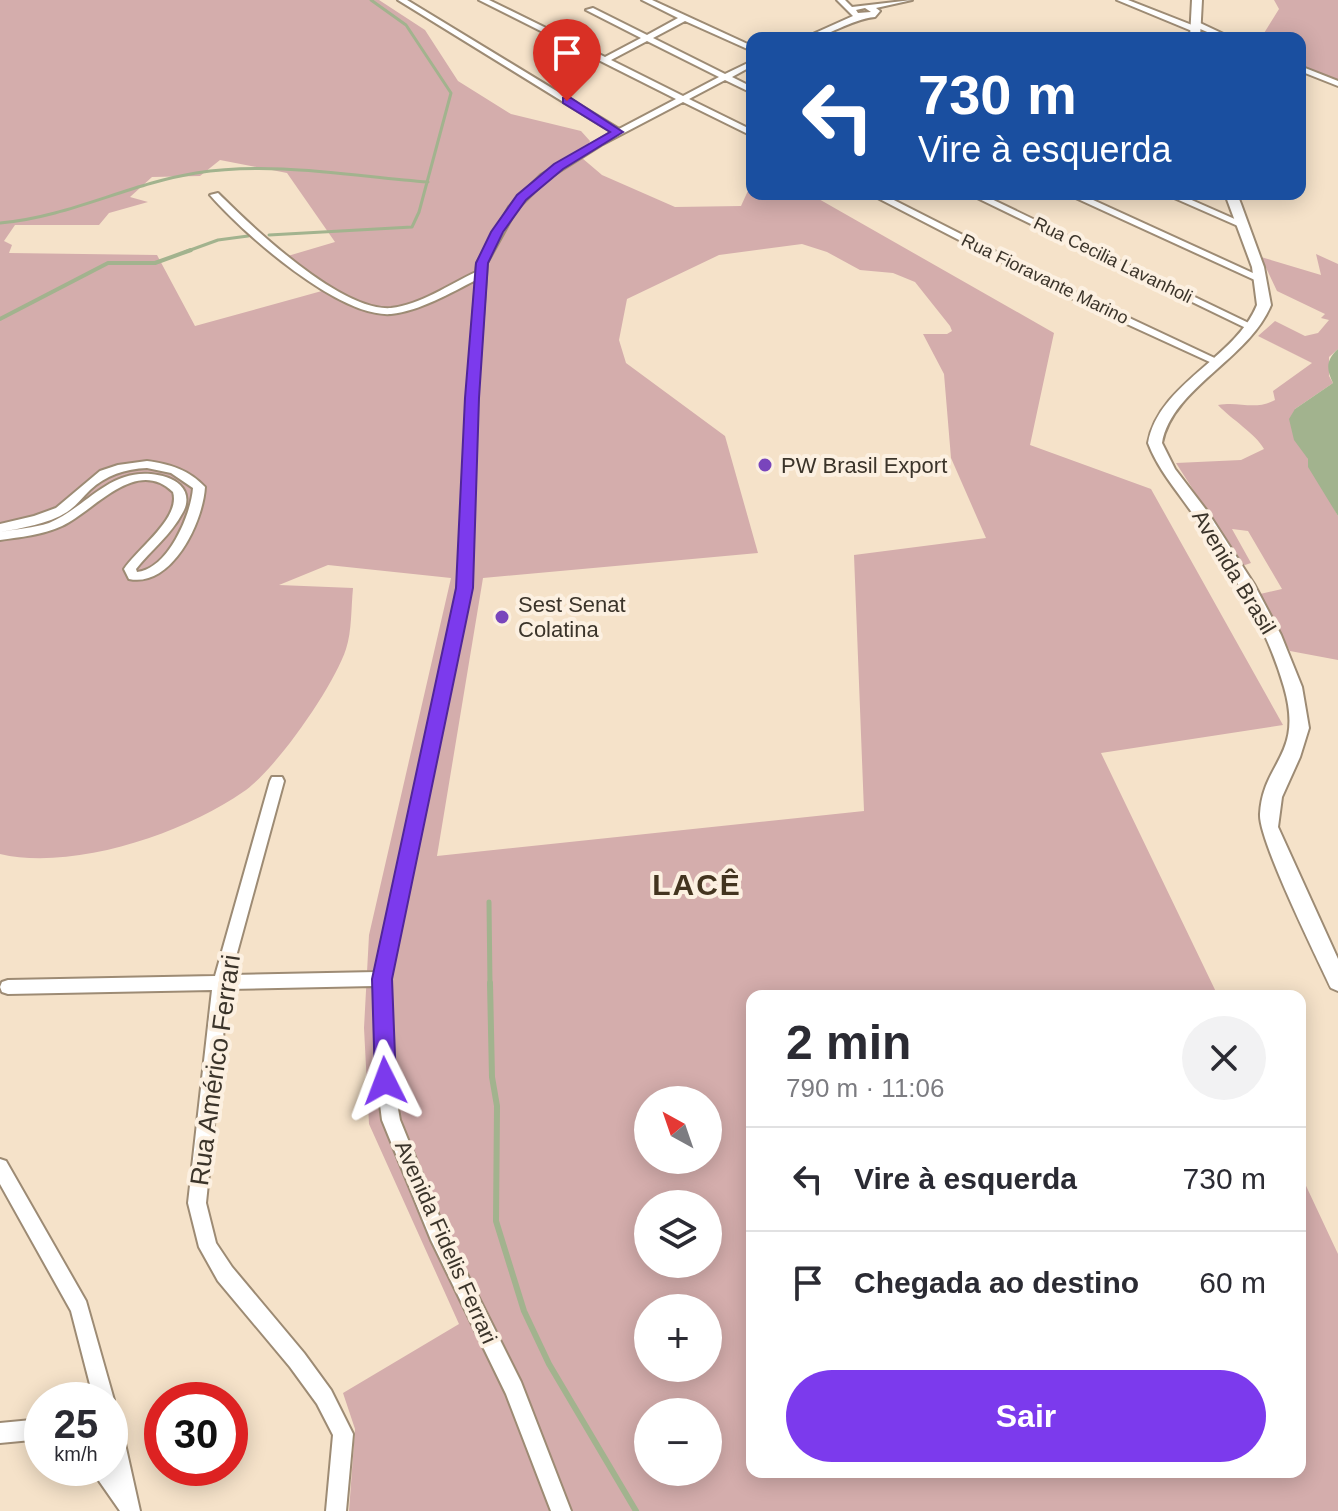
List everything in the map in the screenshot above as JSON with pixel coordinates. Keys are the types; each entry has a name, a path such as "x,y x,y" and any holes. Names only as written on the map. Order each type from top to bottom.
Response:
{"main road":[{"path":"1195,31 1197,0"},
{"path":"1233,200 1261,279 1264,306 1252,327"},
{"name":"Avenida Brasil","path":"1252,327 1165,416 1155,443 1173,477 1202,515 1268,627 1294,685 1300,717 1295,752 1271,794 1266,810 1269,827 1338,982"}],"street":[{"path":"402,0 618,132"},
{"path":"483,0 746,130"},
{"path":"646,0 746,46"},
{"path":"841,0 871,9"},
{"path":"822,32 871,9 908,0"},
{"path":"1121,0 1195,31"},
{"path":"1141,0 1154,14"},
{"path":"852,4 852,13 861,16"},
{"path":"590,10 746,87"},
{"path":"606,60 684,18"},
{"name":"Avenida Fidelis Ferrari","path":"561,1510 514,1389 437,1234 391,1120 385,1081 382,979 464,588 482,263 497,232 522,197 559,166 746,66"},
{"path":"1306,71 1338,84"},
{"path":"215,195 249,228 334,294 361,307 388,312 480,274"},
{"name":"Rua Fioravante Marino","path":"887,200 1085,301 1216,361"},
{"name":"Rua Cecilia Lavanholi","path":"987,200 1252,327"},
{"path":"1085,200 1261,279"},
{"path":"1184,200 1241,224"},
{"path":"0,528 60,511 94,480 124,467 169,466 199,487 200,500 185,532 164,565 150,576 133,576 130,569 174,517 181,501 180,492 165,481 146,476 117,481 76,513 52,525 0,536"},
{"path":"94,480 105,482 105,489"},
{"name":"Rua Américo Ferrari","path":"277,781 221,983 197,1203 208,1247 225,1274 297,1360 324,1397 343,1434 336,1511"},
{"path":"8,987 382,979"},
{"path":"0,1167 79,1308 99,1382"},
{"path":"0,1433 24,1431"},
{"path":"113,1486 130,1509"},
{"path":"125,1486 130,1509"}],"shaded area":[{"path":"0,0 379,0 425,30 458,81 511,114 581,131 590,141 582,158 602,175 675,207 741,206 746,195 746,200 821,200 1054,333 1030,445 1151,489 1283,725 1101,753 1215,990 746,990 746,1478 1306,1478 1306,1186 1338,1254 1338,1511 349,1511 355,1429 343,1393 459,1324 369,1124 364,1028 369,935 451,578 328,565 279,585 353,588 346,649 339,665 317,705 271,766 243,792 190,822 126,845 60,857 29,858 0,854","holes":["220,160 287,173 335,242 281,258 329,289 195,326 157,255 9,253 12,245 4,241 15,225 99,225 109,213 148,202 130,197 152,177 200,176","802,244 827,252 860,270 893,273 915,282 950,326 952,331 947,334 923,334 944,374 951,458 986,538 854,555 864,811 437,856 483,578 758,553 725,436 626,363 619,340 627,299 719,255"]},
{"path":"1274,0 1338,0 1338,82 1306,69 1306,32 1265,32 1279,9"},
{"path":"1316,254 1338,264 1338,349 1329,357 1329,376 1333,383 1295,409 1308,459 1338,516 1338,660 1290,651 1260,594 1282,589 1248,531 1232,529 1251,563 1242,566 1176,463 1241,460 1264,449 1218,405 1260,405 1275,400 1273,391 1312,363 1258,336 1275,321 1305,336 1318,333 1329,320 1321,318 1325,314 1277,291 1261,257 1321,275"},
{"path":"1338,349 1338,516 1308,467 1308,459 1294,440 1289,419 1295,409 1333,383 1328,365"}],"waterway":[{"path":"371,0 406,25 451,93 427,182"},
{"path":"0,223 50,214 171,178 225,170 283,169 427,182"},
{"path":"269,235 412,227 427,182"},
{"path":"185,252 218,240 248,236"},
{"path":"0,319 108,263 155,263 191,250"},
{"path":"489,902 490,985"},
{"path":"490,983 492,1077 497,1106 496,1221 524,1311 549,1364 636,1511"}],"place":[{"name":"PW Brasil Export","path":"765,465"},
{"name":"Sest Senat Colatina","path":"502,617"}],"district":[{"name":"LACÊ","path":"697,884"}],"route":[{"path":"385,1081 382,979 464,588 478,289 482,263 497,232 522,197 559,166 618,132 567,101"}]}
